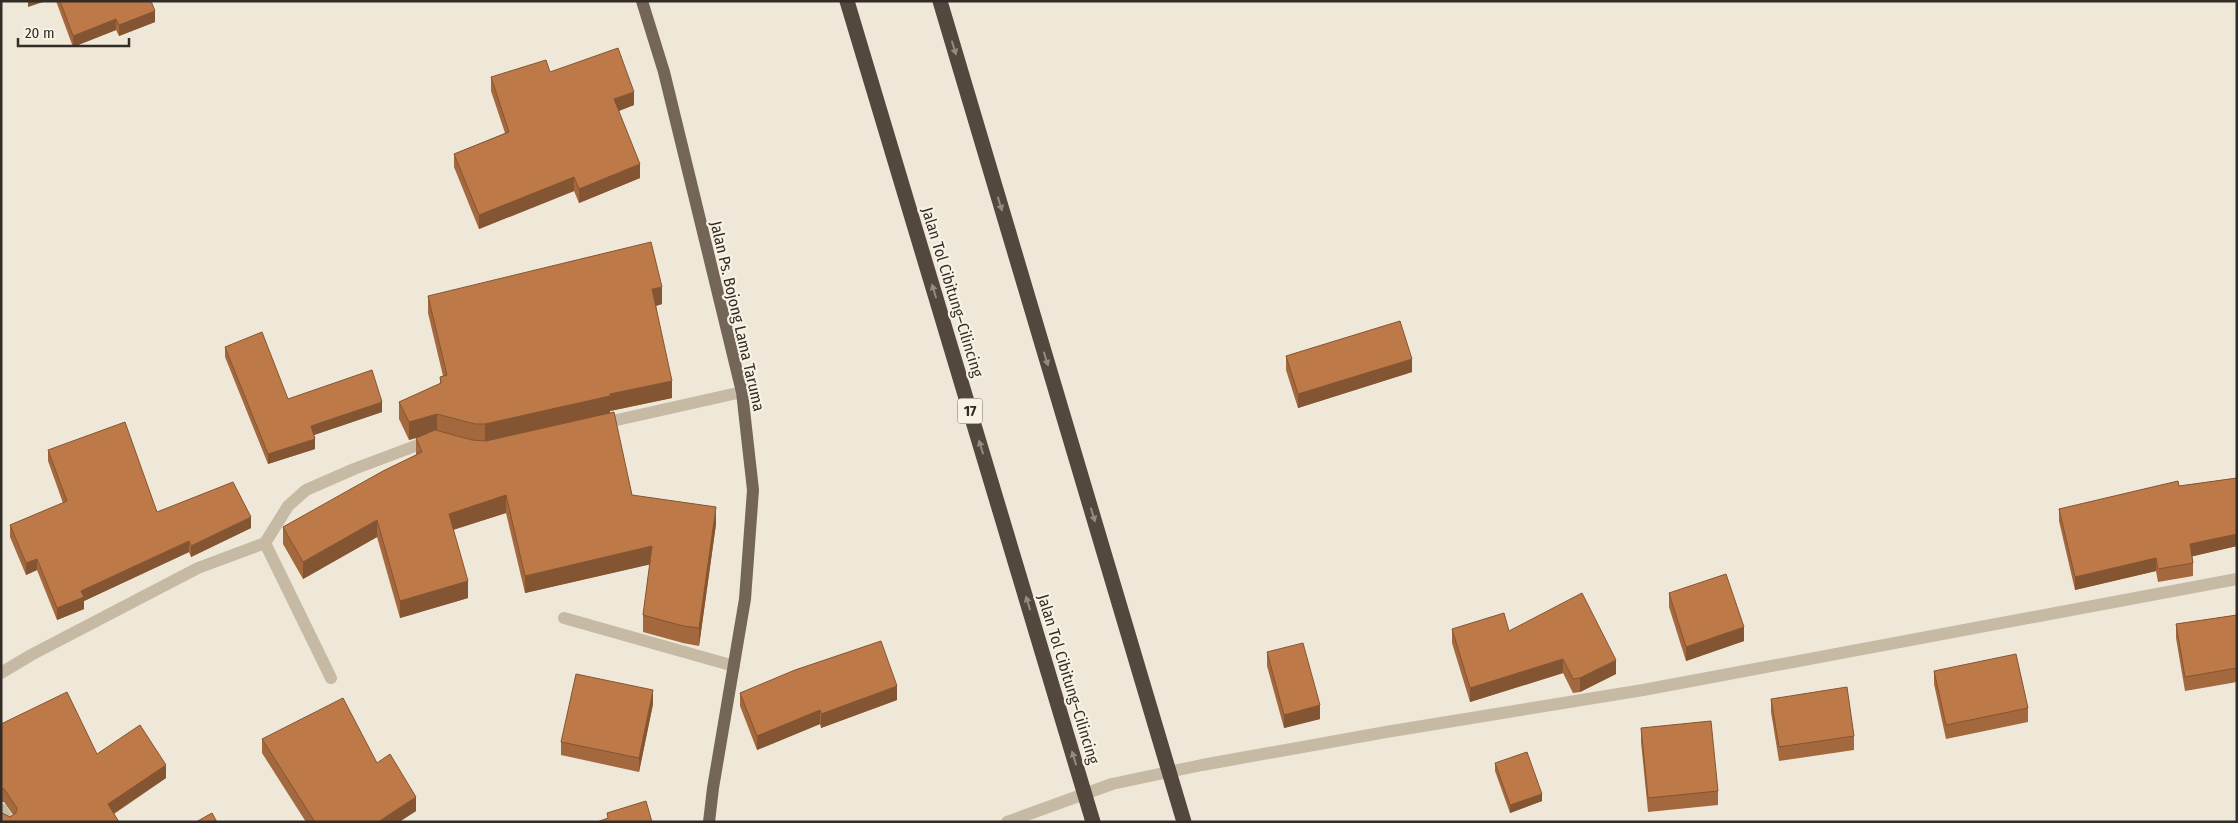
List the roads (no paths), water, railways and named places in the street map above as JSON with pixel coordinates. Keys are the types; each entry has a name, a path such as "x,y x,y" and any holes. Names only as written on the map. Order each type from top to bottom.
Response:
{"highway":[{"name":"Jalan Tol Cibitung–Cilincing","path":"847,1 1093,822"},
{"path":"940,1 1184,822"}],"main road":[{"name":"Jalan Ps. Bojong Lama Taruma","path":"642,1 664,72 742,392 753,490 745,599 712,788 709,822"}],"street":[{"path":"590,426 742,392"},
{"path":"1,673 92,622 198,568 265,543 288,506 306,490 414,446 436,439 441,440"},
{"path":"265,543 330,678"},
{"path":"1007,822 1112,784 1202,765 1386,732 1643,690 2237,579"},
{"path":"564,618 734,666"},
{"path":"1,809 9,822"}]}
